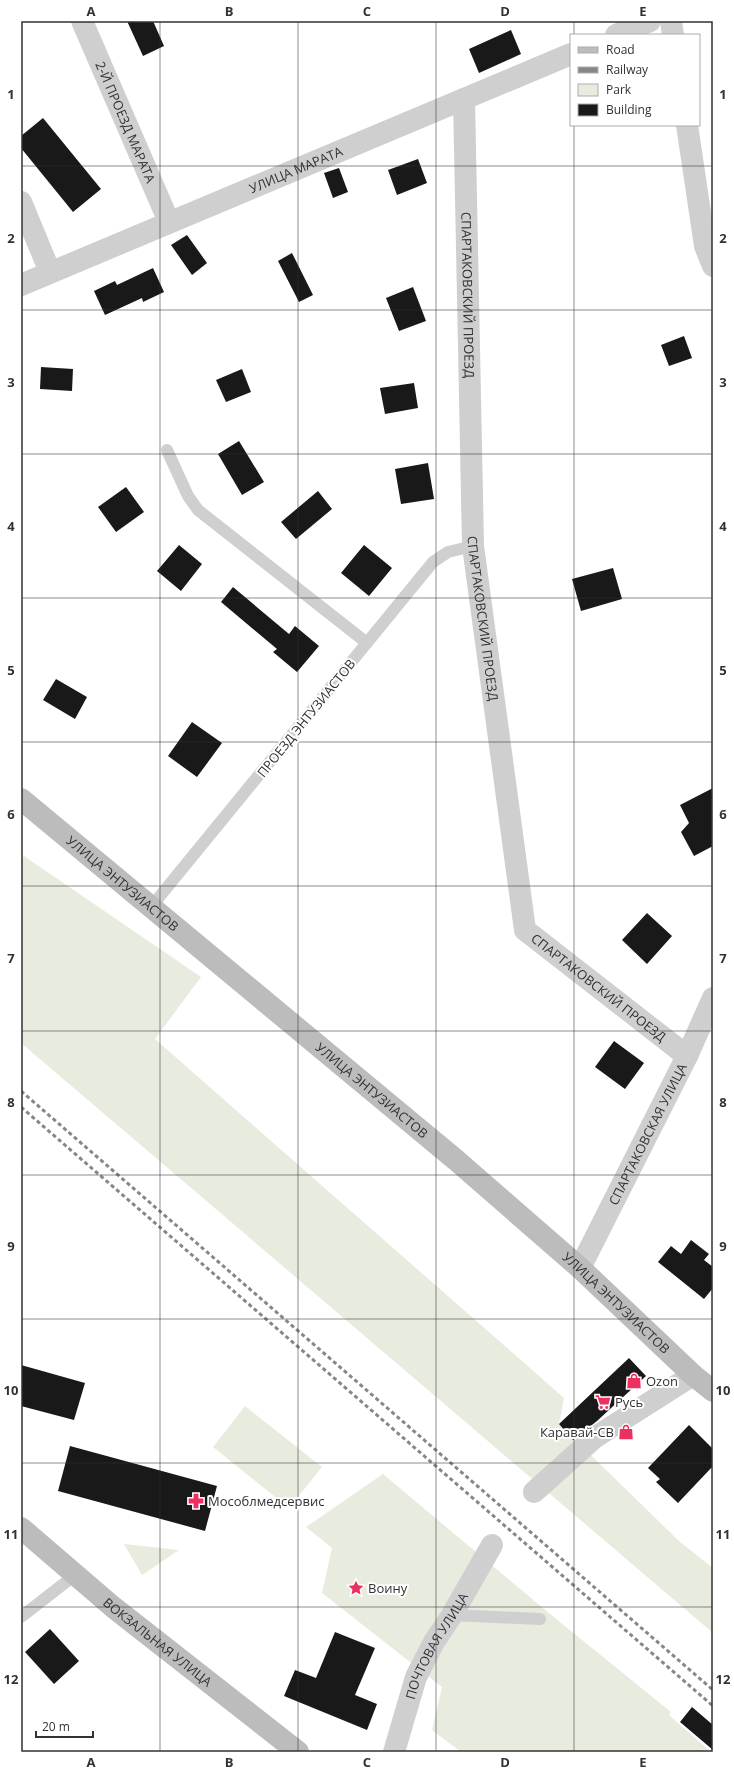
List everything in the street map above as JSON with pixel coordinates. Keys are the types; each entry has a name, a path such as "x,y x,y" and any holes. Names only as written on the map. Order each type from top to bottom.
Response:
{"street":[{"name":"2-Й ПРОЕЗД МАРАТА","path":"82,21 169,222"},
{"path":"618,34 650,21"},
{"path":"671,21 673,34"},
{"name":"УЛИЦА МАРАТА","path":"21,285 570,54"},
{"name":"СПАРТАКОВСКИЙ ПРОЕЗД","path":"464,99 473,546 524,930 687,1056"},
{"path":"687,126 705,246 713,266"},
{"path":"21,202 50,272"},
{"name":"УЛИЦА ЭНТУЗИАСТОВ","path":"21,799 456,1160 580,1268 693,1375 713,1391"},
{"name":"СПАРТАКОВСКАЯ УЛИЦА","path":"580,1268 687,1056 713,998"},
{"path":"534,1492 594,1438 693,1375"},
{"name":"ВОКЗАЛЬНАЯ УЛИЦА","path":"21,1528 113,1607 298,1752"},
{"name":"ПОЧТОВАЯ УЛИЦА","path":"394,1752 416,1677 434,1642 452,1615 492,1545"}],"lane":[{"path":"167,450 188,496 198,510 367,644"},
{"name":"ПРОЕЗД ЭНТУЗИАСТОВ","path":"151,907 433,562 448,552 473,546"},
{"path":"21,1617 75,1575"},
{"path":"452,1615 540,1619"}],"green space":[{"path":"24,856 201,977 155,1039 564,1398 559,1424 680,1542 713,1568 713,1633 21,1043 21,860"},
{"path":"245,1406 322,1467 289,1508 213,1447"},
{"path":"383,1474 550,1614 671,1712 669,1715 711,1752 461,1752 432,1730 442,1687 322,1593 332,1548 306,1527"},
{"path":"124,1544 179,1550 142,1575"}],"building":[{"path":"127,21 153,21 164,46 143,56"},
{"path":"511,30 521,54 479,73 469,49"},
{"path":"43,118 101,189 73,212 21,148 21,136"},
{"path":"418,159 427,183 397,195 388,170"},
{"path":"339,168 348,192 333,198 324,173"},
{"path":"187,235 207,263 192,275 171,245"},
{"path":"292,253 313,295 299,302 278,261"},
{"path":"153,268 164,292 143,302 142,298 105,315 94,291 115,281 117,285"},
{"path":"413,287 426,321 399,331 386,298"},
{"path":"684,336 692,358 669,366 661,345"},
{"path":"41,367 73,369 72,391 40,389"},
{"path":"242,369 251,392 226,402 216,380"},
{"path":"414,383 418,408 385,414 380,388"},
{"path":"239,441 264,482 242,495 218,454"},
{"path":"428,463 434,499 401,504 395,469"},
{"path":"126,487 144,512 116,532 98,507"},
{"path":"318,491 332,509 296,539 281,522"},
{"path":"179,545 202,564 181,591 157,571"},
{"path":"364,545 392,568 369,596 341,573"},
{"path":"613,568 622,599 581,611 572,579"},
{"path":"233,587 289,634 295,626 319,646 297,672 273,652 277,649 221,602"},
{"path":"56,679 87,697 75,719 43,700"},
{"path":"192,722 222,743 197,777 168,756"},
{"path":"713,788 713,846 694,856 681,832 689,823 680,805"},
{"path":"647,913 672,936 647,964 622,940"},
{"path":"614,1041 644,1063 625,1089 595,1067"},
{"path":"691,1240 709,1254 704,1260 713,1267 713,1288 704,1299 658,1262 671,1246 681,1254"},
{"path":"629,1358 646,1376 597,1421 573,1440 559,1424"},
{"path":"21,1365 85,1383 74,1420 21,1406"},
{"path":"689,1425 713,1449 713,1466 678,1503 656,1482 660,1479 648,1468"},
{"path":"70,1446 217,1486 205,1531 58,1491"},
{"path":"50,1629 79,1661 54,1684 25,1652"},
{"path":"335,1632 375,1648 355,1695 377,1704 367,1730 284,1696 295,1670 316,1678"},
{"path":"692,1707 713,1725 713,1750 680,1722"}],"railway":[{"path":"21,1091 713,1690"},
{"path":"21,1107 713,1706"}],"place":[{"name":"Ozon","path":"634,1381"},
{"name":"Русь","path":"603,1402"},
{"name":"Каравай-СВ","path":"626,1432"},
{"name":"Мособлмедсервис","path":"196,1501"},
{"name":"Воину","path":"356,1588"}]}
